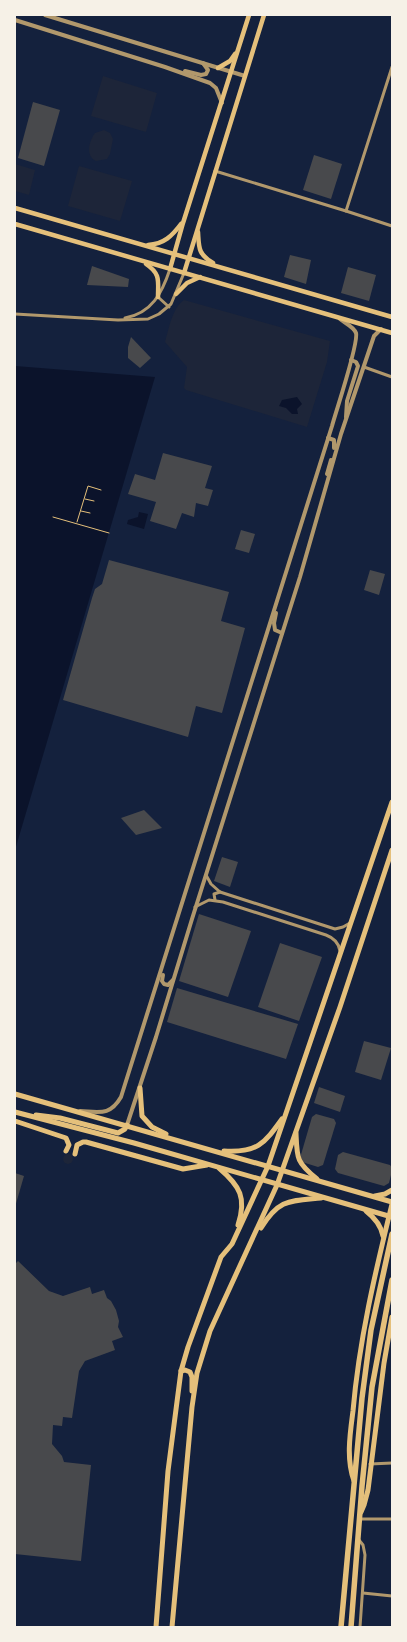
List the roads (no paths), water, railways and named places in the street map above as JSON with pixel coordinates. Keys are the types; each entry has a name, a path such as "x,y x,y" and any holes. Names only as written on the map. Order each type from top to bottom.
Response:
{"highway":[{"path":"341,1627 362,1398 371,1330 391,1237"},
{"path":"352,1627 372,1387 392,1280"}],"main road":[{"path":"170,269 182,223 222,103 249,15"},
{"path":"184,273 264,15"},
{"path":"218,68 230,61 237,51"},
{"path":"15,208 392,317"},
{"path":"143,244 157,244 167,240 182,223"},
{"path":"15,224 392,332"},
{"path":"198,227 199,251 206,258 219,266"},
{"path":"141,261 151,268 157,276 158,297"},
{"path":"176,294 187,283 201,277"},
{"path":"156,1627 168,1471 182,1371 194,1328 221,1257 232,1244 268,1166 392,802"},
{"path":"172,1627 193,1404 198,1373 210,1331 277,1185 340,1008 392,850"},
{"path":"140,1088 142,1116 152,1127 176,1139"},
{"path":"15,1094 80,1111 373,1196 392,1203 391,1216 383,1238 363,1331 355,1386 350,1437 350,1460 355,1484"},
{"path":"15,1112 209,1164 277,1185 391,1216"},
{"path":"29,1116 45,1115 60,1118 118,1134 126,1129 127,1125"},
{"path":"212,1150 235,1152 261,1145 269,1138 285,1115"},
{"path":"15,1121 66,1138 69,1145 66,1151"},
{"path":"296,1130 297,1154 299,1162 319,1181"},
{"path":"75,1154 77,1145 82,1142 183,1169 209,1164"},
{"path":"216,1167 233,1181 242,1198 242,1213 232,1244"},
{"path":"373,1196 385,1194 392,1190"},
{"path":"248,1250 270,1214 283,1204 293,1200 325,1198"},
{"path":"364,1209 374,1217 382,1231 383,1238"},
{"path":"361,1515 366,1498 392,1317"},
{"path":"182,1371 185,1370 190,1372 192,1377 193,1404"}],"street":[{"path":"45,15 245,76"},
{"path":"15,20 165,67 210,83 216,88 222,103"},
{"path":"165,67 201,75 206,74 208,70 203,63"},
{"path":"346,211 391,76 392,67"},
{"path":"215,171 392,226"},
{"path":"118,320 142,312 158,297 170,269"},
{"path":"15,314 118,320 148,319 169,307 184,273"},
{"path":"158,297 169,307"},
{"path":"80,1111 105,1113 116,1106 121,1097 168,953 328,438 357,339 354,329 337,316"},
{"path":"127,1125 140,1088 310,545 327,481 346,419 374,336 381,329"},
{"path":"346,419 346,404 358,366 356,362 351,360"},
{"path":"364,367 392,377"},
{"path":"327,481 328,469 335,444 334,440 328,438"},
{"path":"280,593 274,627 275,630 282,632"},
{"path":"206,875 210,884 220,892 335,928 343,927 352,922"},
{"path":"215,900 214,894 220,892"},
{"path":"196,907 204,902 215,900 326,935 335,940 339,946 340,956"},
{"path":"326,935 332,930 331,927"},
{"path":"168,953 162,981 164,984 168,985 174,979"},
{"path":"370,1464 392,1463"},
{"path":"361,1515 392,1519"},
{"path":"359,1540 365,1555 360,1627"},
{"path":"363,1593 392,1596"}]}
